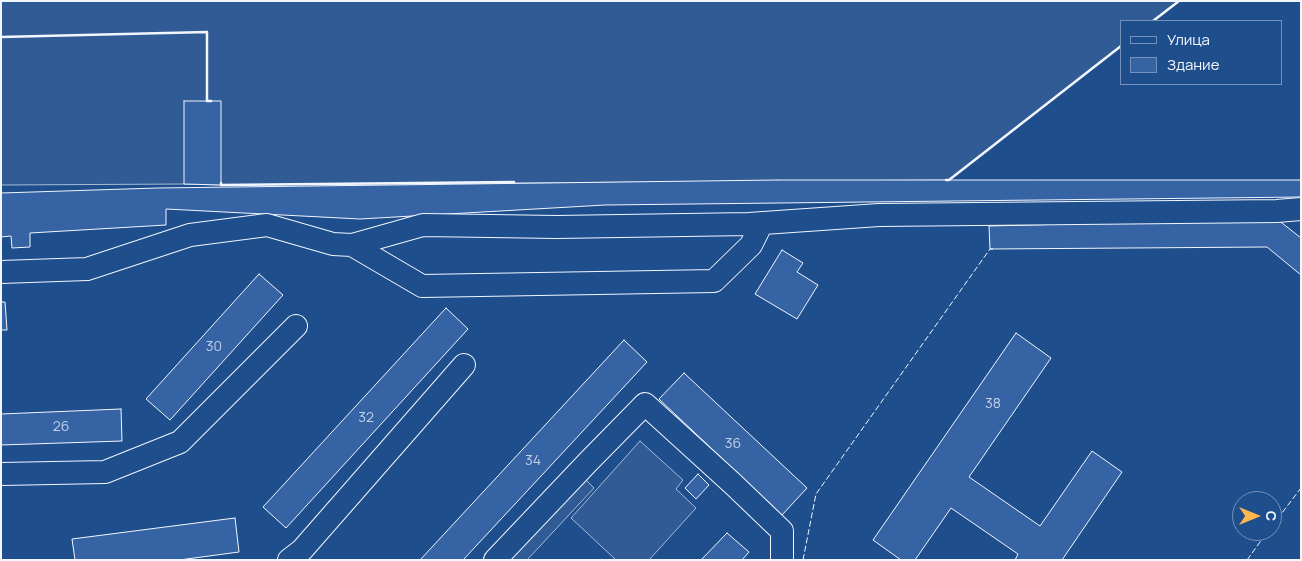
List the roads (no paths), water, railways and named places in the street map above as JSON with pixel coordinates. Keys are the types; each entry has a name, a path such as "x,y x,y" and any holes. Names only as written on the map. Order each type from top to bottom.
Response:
{"lane":[{"path":"1,272 86,269 190,234 267,225 334,244 352,244 423,225 557,227 749,224 879,215 1277,211 1301,209"},
{"path":"352,244 422,286 714,281 751,245 762,223"},
{"path":"1,474 105,472 180,442 296,326"},
{"path":"290,560 302,550 464,365"},
{"path":"495,560 645,404 782,531 782,560"}]}
